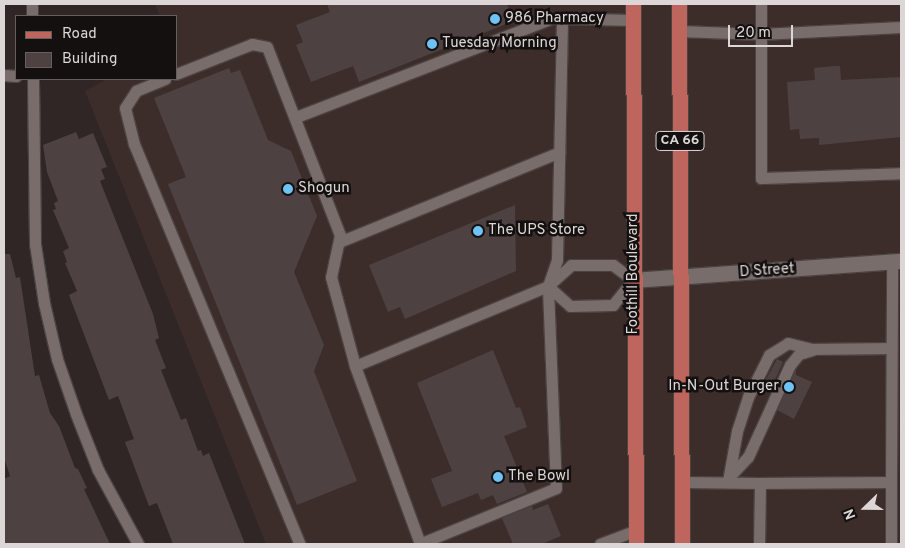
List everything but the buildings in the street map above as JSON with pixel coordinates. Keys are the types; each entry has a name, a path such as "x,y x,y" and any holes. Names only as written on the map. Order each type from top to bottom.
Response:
{"main road":[{"name":"Foothill Boulevard","path":"633,4 636,537"},
{"name":"CA 66","path":"679,4 682,544"}],"street":[{"name":"D Street","path":"634,280 897,261"}],"lane":[{"path":"761,4 761,178 901,173"},
{"path":"296,116 552,18 633,20"},
{"path":"178,73 252,44 267,46 296,116 340,235 331,277 355,366 419,544 556,488 548,286 557,260 562,18"},
{"path":"679,31 761,34 901,27"},
{"path":"33,80 35,244 44,303 57,359 76,414 98,470 138,544"},
{"path":"163,80 136,91 124,108 134,144 300,544"},
{"path":"339,242 559,152"},
{"path":"891,544 890,348 897,261"},
{"path":"355,366 548,286 571,265 613,265 634,280 613,305 570,306 548,286"},
{"path":"729,478 737,431 748,397 769,355 788,343 812,349 890,348"},
{"path":"729,478 748,457 790,365 799,354 812,349"},
{"path":"682,482 729,478 760,483 891,482"},
{"path":"759,544 760,483"},
{"path":"600,544 636,537"}],"shaded area":[{"path":"155,4 901,4 901,544 266,544 85,91 105,80 178,80 178,15 160,15"}],"place":[{"name":"986 Pharmacy","path":"495,19"},
{"name":"Tuesday Morning","path":"432,44"},
{"name":"Shogun","path":"288,189"},
{"name":"The UPS Store","path":"478,231"},
{"name":"In-N-Out Burger","path":"789,387"},
{"name":"The Bowl","path":"498,477"}]}
